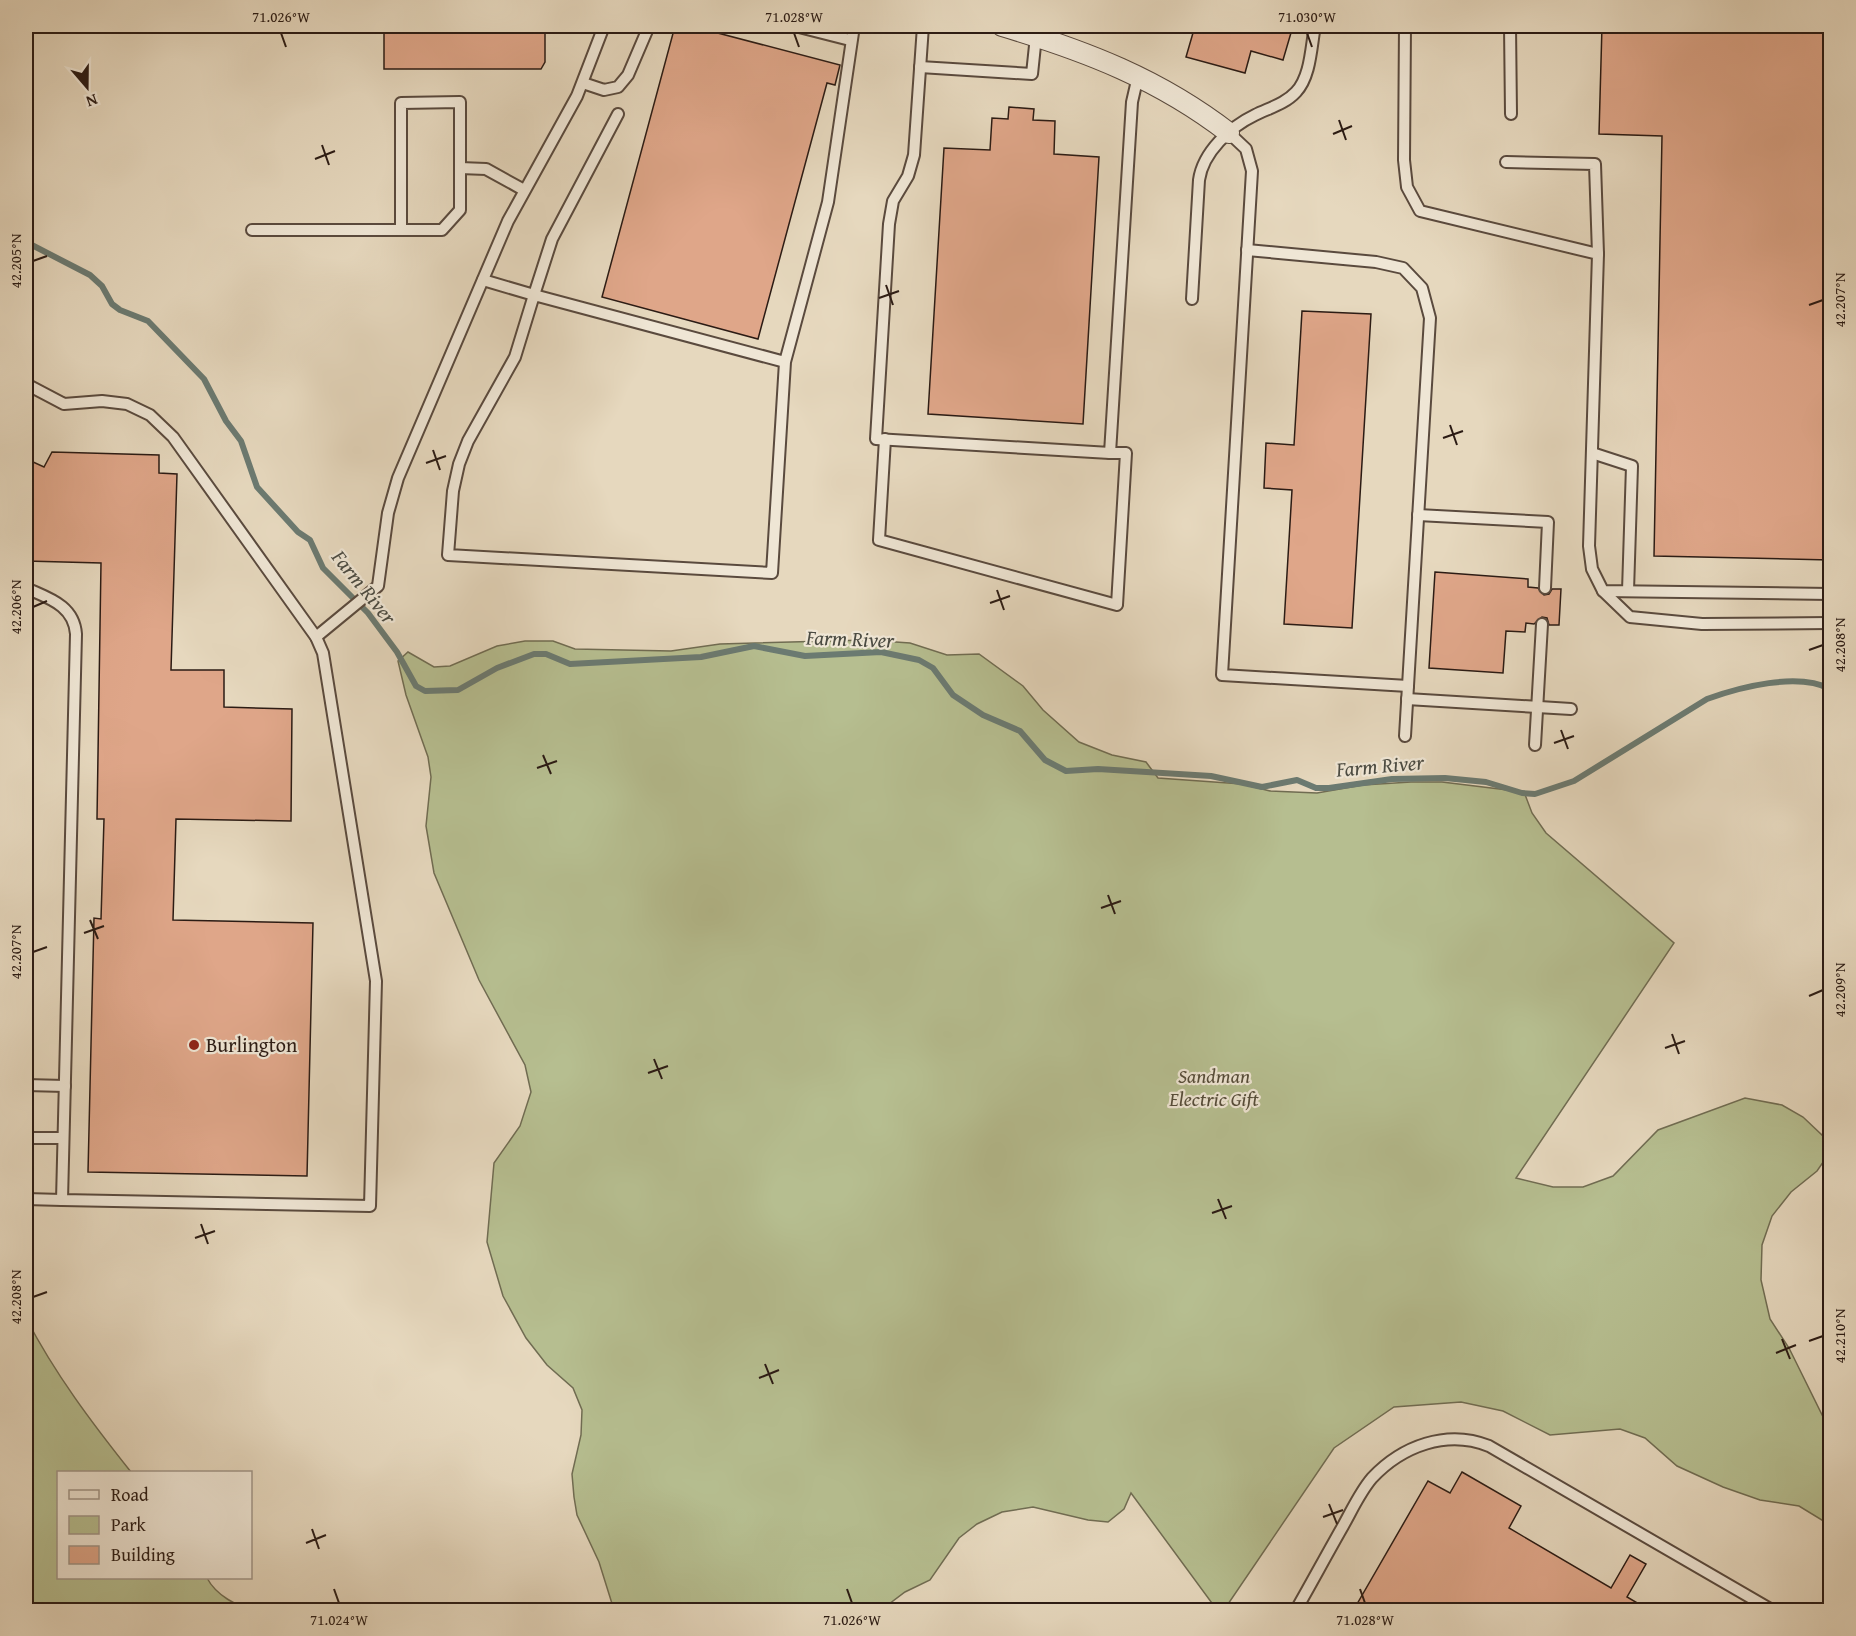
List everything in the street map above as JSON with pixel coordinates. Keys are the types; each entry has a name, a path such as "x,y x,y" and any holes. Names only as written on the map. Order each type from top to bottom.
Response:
{"street":[{"path":"1002,26 1095,56 1138,76 1177,96 1229,133"}],"lane":[{"path":"315,637 373,593 380,582 388,513 393,492 483,280 524,190 583,83 604,26"},
{"path":"583,83 604,90 618,87 627,75 649,26"},
{"path":"795,26 850,40"},
{"path":"618,114 552,239 515,357 468,441 459,464 453,491 448,555 772,573 785,362 831,188 848,76 850,40 854,26"},
{"path":"885,439 879,540 1117,605 1126,453 1110,453 885,439 876,439 889,224 893,201 908,176 914,155 923,26"},
{"path":"1192,299 1200,173 1208,155 1229,133 1247,119 1277,106 1295,93 1305,75 1315,26"},
{"path":"1405,26 1404,160 1407,187 1420,211 1598,254"},
{"path":"1510,26 1510,114"},
{"path":"920,67 1032,74 1036,36"},
{"path":"1110,453 1132,102 1138,76"},
{"path":"252,230 401,230 442,230 460,210 460,102 401,103 401,230"},
{"path":"1229,133 1246,149 1251,163 1222,675 1408,686"},
{"path":"1506,162 1595,164 1598,254 1589,546 1592,569 1603,591 1630,617 1702,624 1830,623"},
{"path":"460,168 486,169 524,190"},
{"path":"1247,250 1385,263 1403,268 1417,280 1427,297 1430,318 1405,736"},
{"path":"483,280 785,362"},
{"path":"26,384 64,404 102,401 127,404 150,415 173,437 315,637 326,662 376,981 370,1206 26,1199"},
{"path":"1592,453 1632,466 1628,591"},
{"path":"1418,514 1548,522 1545,588"},
{"path":"26,588 60,604 70,614 75,627 62,1200"},
{"path":"1603,591 1830,594"},
{"path":"1535,745 1542,624"},
{"path":"1407,699 1571,709"},
{"path":"26,1085 65,1086"},
{"path":"26,1138 63,1138"},
{"path":"1296,1611 1371,1479 1393,1461 1415,1448 1439,1440 1461,1439 1489,1446 1772,1611"}],"green space":[{"name":"Sandman Electric Gift","path":"867,640 910,643 947,655 979,654 1023,686 1043,710 1079,742 1112,755 1146,762 1158,778 1242,784 1270,791 1317,793 1363,785 1411,782 1442,782 1524,792 1532,813 1546,833 1674,943 1516,1178 1553,1187 1583,1187 1613,1176 1658,1130 1745,1098 1782,1105 1803,1117 1824,1137 1828,1155 1817,1171 1791,1192 1772,1216 1762,1245 1761,1280 1770,1319 1789,1348 1830,1431 1830,1525 1799,1506 1760,1500 1723,1487 1677,1466 1645,1438 1620,1429 1550,1435 1503,1411 1461,1402 1394,1407 1334,1448 1224,1610 1217,1610 1131,1493 1124,1509 1108,1522 1088,1520 1033,1507 1002,1512 977,1524 959,1538 930,1580 905,1592 881,1610 614,1610 599,1562 577,1515 574,1497 572,1474 581,1435 582,1410 573,1388 547,1365 526,1338 503,1296 487,1242 494,1163 520,1126 531,1092 525,1065 479,980 434,873 426,826 431,777 428,757 406,695 398,661 408,652 434,667 450,666 497,646 525,641 553,641 575,649 671,651 720,644"},
{"path":"26,1318 49,1359 75,1398 130,1471 57,1471 57,1579 208,1579 216,1590 228,1599 255,1610 26,1610"}],"building":[{"path":"384,26 545,26 545,62 541,69 384,69"},
{"path":"675,26 691,26 840,65 835,85 827,83 758,339 602,297"},
{"path":"1195,26 1293,26 1283,60 1251,51 1245,73 1186,57"},
{"path":"1602,26 1830,26 1830,560 1654,556 1662,136 1599,134"},
{"path":"1009,107 1034,109 1033,120 1055,121 1054,154 1099,157 1083,424 928,414 944,148 990,150 992,118 1008,119"},
{"path":"1302,311 1371,314 1352,628 1284,624 1292,490 1264,488 1266,443 1294,445"},
{"path":"52,452 159,455 159,473 177,474 171,670 224,670 224,707 292,709 291,821 176,819 173,920 313,923 307,1176 88,1172 94,918 101,919 104,819 97,819 101,563 26,561 26,474 31,461 44,467"},
{"path":"1435,572 1528,579 1528,587 1538,588 1544,595 1549,594 1552,589 1561,589 1559,625 1549,625 1547,618 1542,617 1534,624 1526,623 1525,632 1506,631 1503,673 1429,668"},
{"path":"1462,1472 1521,1506 1509,1528 1611,1588 1630,1555 1646,1564 1627,1597 1651,1611 1353,1611 1428,1481 1450,1493"}],"waterway":[{"name":"Farm River","path":"26,242 90,275 102,286 112,304 120,310 148,321 204,379 226,421 241,441 257,487 298,532 310,540 323,568 368,613 397,652 416,686 425,691 458,690 497,668 534,654 546,654 570,664 701,657 754,646 805,656 881,652 919,660 933,668 953,695 983,715 1020,731 1045,760 1066,771 1098,769 1211,776 1262,787 1297,780 1316,788 1392,779 1445,778 1486,782 1522,793 1535,794 1574,781 1707,699 1769,683 1802,682 1830,689"}],"place":[{"name":"Burlington","path":"194,1045"}]}
